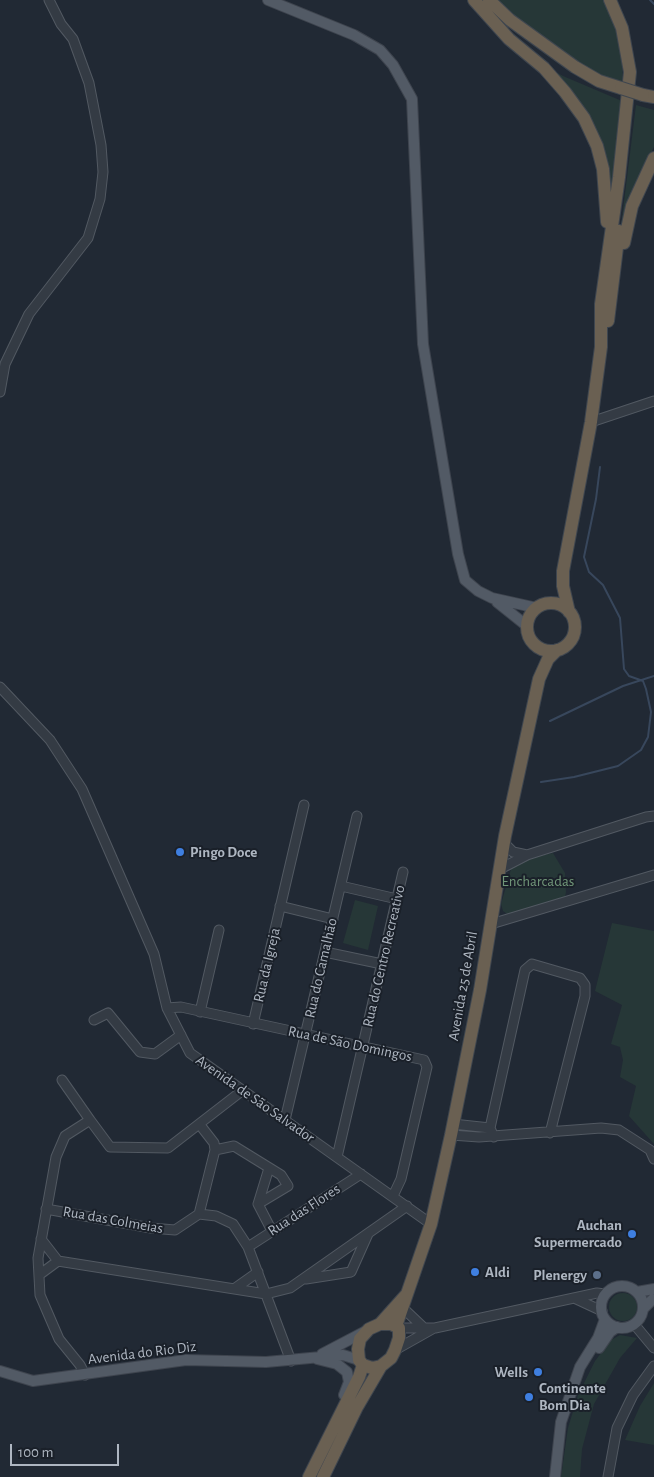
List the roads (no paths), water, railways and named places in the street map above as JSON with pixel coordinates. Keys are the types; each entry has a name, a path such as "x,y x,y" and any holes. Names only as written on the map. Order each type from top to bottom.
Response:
{"highway":[{"path":"474,0 509,39 544,68 584,118 597,146 603,169 607,252"},
{"path":"489,0 510,20 575,67 599,81 654,97"},
{"path":"528,626 529,619 555,591 563,571 591,422 600,347 601,304 618,186 630,72 622,28 610,0"},
{"path":"600,347 607,325 615,272 636,80 634,49 625,17 617,0"},
{"path":"615,272 632,206 654,158"},
{"name":"Avenida 25 de Abril","path":"398,1327 406,1295 431,1224 452,1130 480,990 504,843 539,679 548,659 569,643 573,637 575,624 569,612 563,586 563,571"},
{"path":"541,607 558,605 569,612"},
{"name":"Avenida 25 de Abril","path":"528,626 538,660 539,679"},
{"path":"532,641 543,650 558,650"},
{"name":"Avenida 25 de Abril","path":"375,1326 406,1295"},
{"path":"309,1477 359,1377 361,1362 358,1349 360,1340 375,1326 398,1327 399,1338 391,1358 381,1366 357,1407 323,1477"},
{"path":"361,1362 372,1368 381,1366"}],"main road":[{"path":"268,0 354,35 380,50 393,64 412,99 423,344 458,554 465,580 528,626"},
{"path":"492,598 541,607"},
{"path":"555,1477 557,1439 580,1367 598,1338 605,1294 610,1290 623,1286 637,1292 654,1289"},
{"path":"571,1394 603,1342 617,1327 634,1324 642,1315 643,1309 637,1292"},
{"path":"643,1309 654,1298"},
{"path":"603,1315 617,1327"},
{"name":"Avenida do Rio Diz","path":"314,1357 375,1326"},
{"name":"Avenida do Rio Diz","path":"0,1370 33,1381 186,1360 266,1362 343,1355 361,1362"},
{"path":"314,1357 336,1364 347,1372 349,1382 343,1408"}],"street":[{"path":"0,392 5,364 29,314 88,238 100,199 103,172 101,145 89,83 73,39 61,24 50,0"},
{"path":"591,422 654,401"},
{"name":"Avenida de São Salvador","path":"0,687 50,740 82,789 154,954 167,1008 190,1053 431,1224"},
{"name":"Rua da Igreja","path":"253,1024 304,805"},
{"path":"500,870 527,855 650,816 654,810"},
{"name":"Rua do Camalhão","path":"285,1120 357,816"},
{"path":"504,843 513,852 527,855"},
{"name":"Rua do Centro Recreativo","path":"337,1156 403,872"},
{"path":"491,924 654,875"},
{"path":"341,886 397,898"},
{"path":"280,906 333,919"},
{"path":"200,1012 219,930"},
{"path":"325,952 382,964"},
{"path":"492,1132 526,970 532,964 580,978 585,985 585,996 550,1133"},
{"name":"Rua de São Domingos","path":"167,1008 181,1007 424,1060 428,1067 401,1179 393,1196"},
{"path":"94,1020 108,1013 140,1052 155,1054 181,1035"},
{"path":"62,1080 110,1147 122,1149 168,1148 200,1125 242,1090"},
{"path":"85,1375 80,1365 59,1338 40,1295 38,1258 56,1158 65,1136 90,1120"},
{"path":"200,1125 214,1143 216,1150 199,1214 216,1216 233,1224 248,1247 291,1361"},
{"path":"452,1130 550,1133 601,1128 619,1130 650,1150 654,1159"},
{"path":"216,1150 234,1146 280,1175 288,1186 258,1204"},
{"path":"268,1168 258,1204 272,1231"},
{"name":"Rua das Flores","path":"248,1247 361,1174"},
{"path":"41,1239 58,1261 266,1294 290,1288 407,1206"},
{"name":"Rua das Colmeias","path":"46,1208 151,1228 175,1230 199,1214"},
{"path":"303,1279 351,1272 369,1233"},
{"path":"39,1275 58,1261"},
{"path":"234,1289 258,1272"},
{"path":"398,1327 435,1328 598,1293 605,1294"},
{"path":"574,1298 603,1315"},
{"path":"404,1309 424,1328"},
{"path":"634,1324 654,1348"},
{"path":"395,1350 435,1328"},
{"path":"608,1477 617,1428 633,1395 654,1366"}],"waterway":[{"path":"650,0 654,4"},
{"path":"541,782 574,777 618,766 641,750 648,737 651,712 646,689 643,681 629,676 624,669 620,618 603,585 589,572 584,557 596,499 600,467"},
{"path":"550,721 623,686 654,676"}],"place":[{"name":"Pingo Doce","path":"180,852"},
{"name":"Auchan Supermercado","path":"632,1234"},
{"name":"Aldi","path":"475,1272"},
{"name":"Plenergy","path":"597,1275"},
{"name":"Wells","path":"538,1372"},
{"name":"Continente Bom Dia","path":"529,1397"}],"park label":[{"name":"Encharcadas","path":"538,881"}]}
